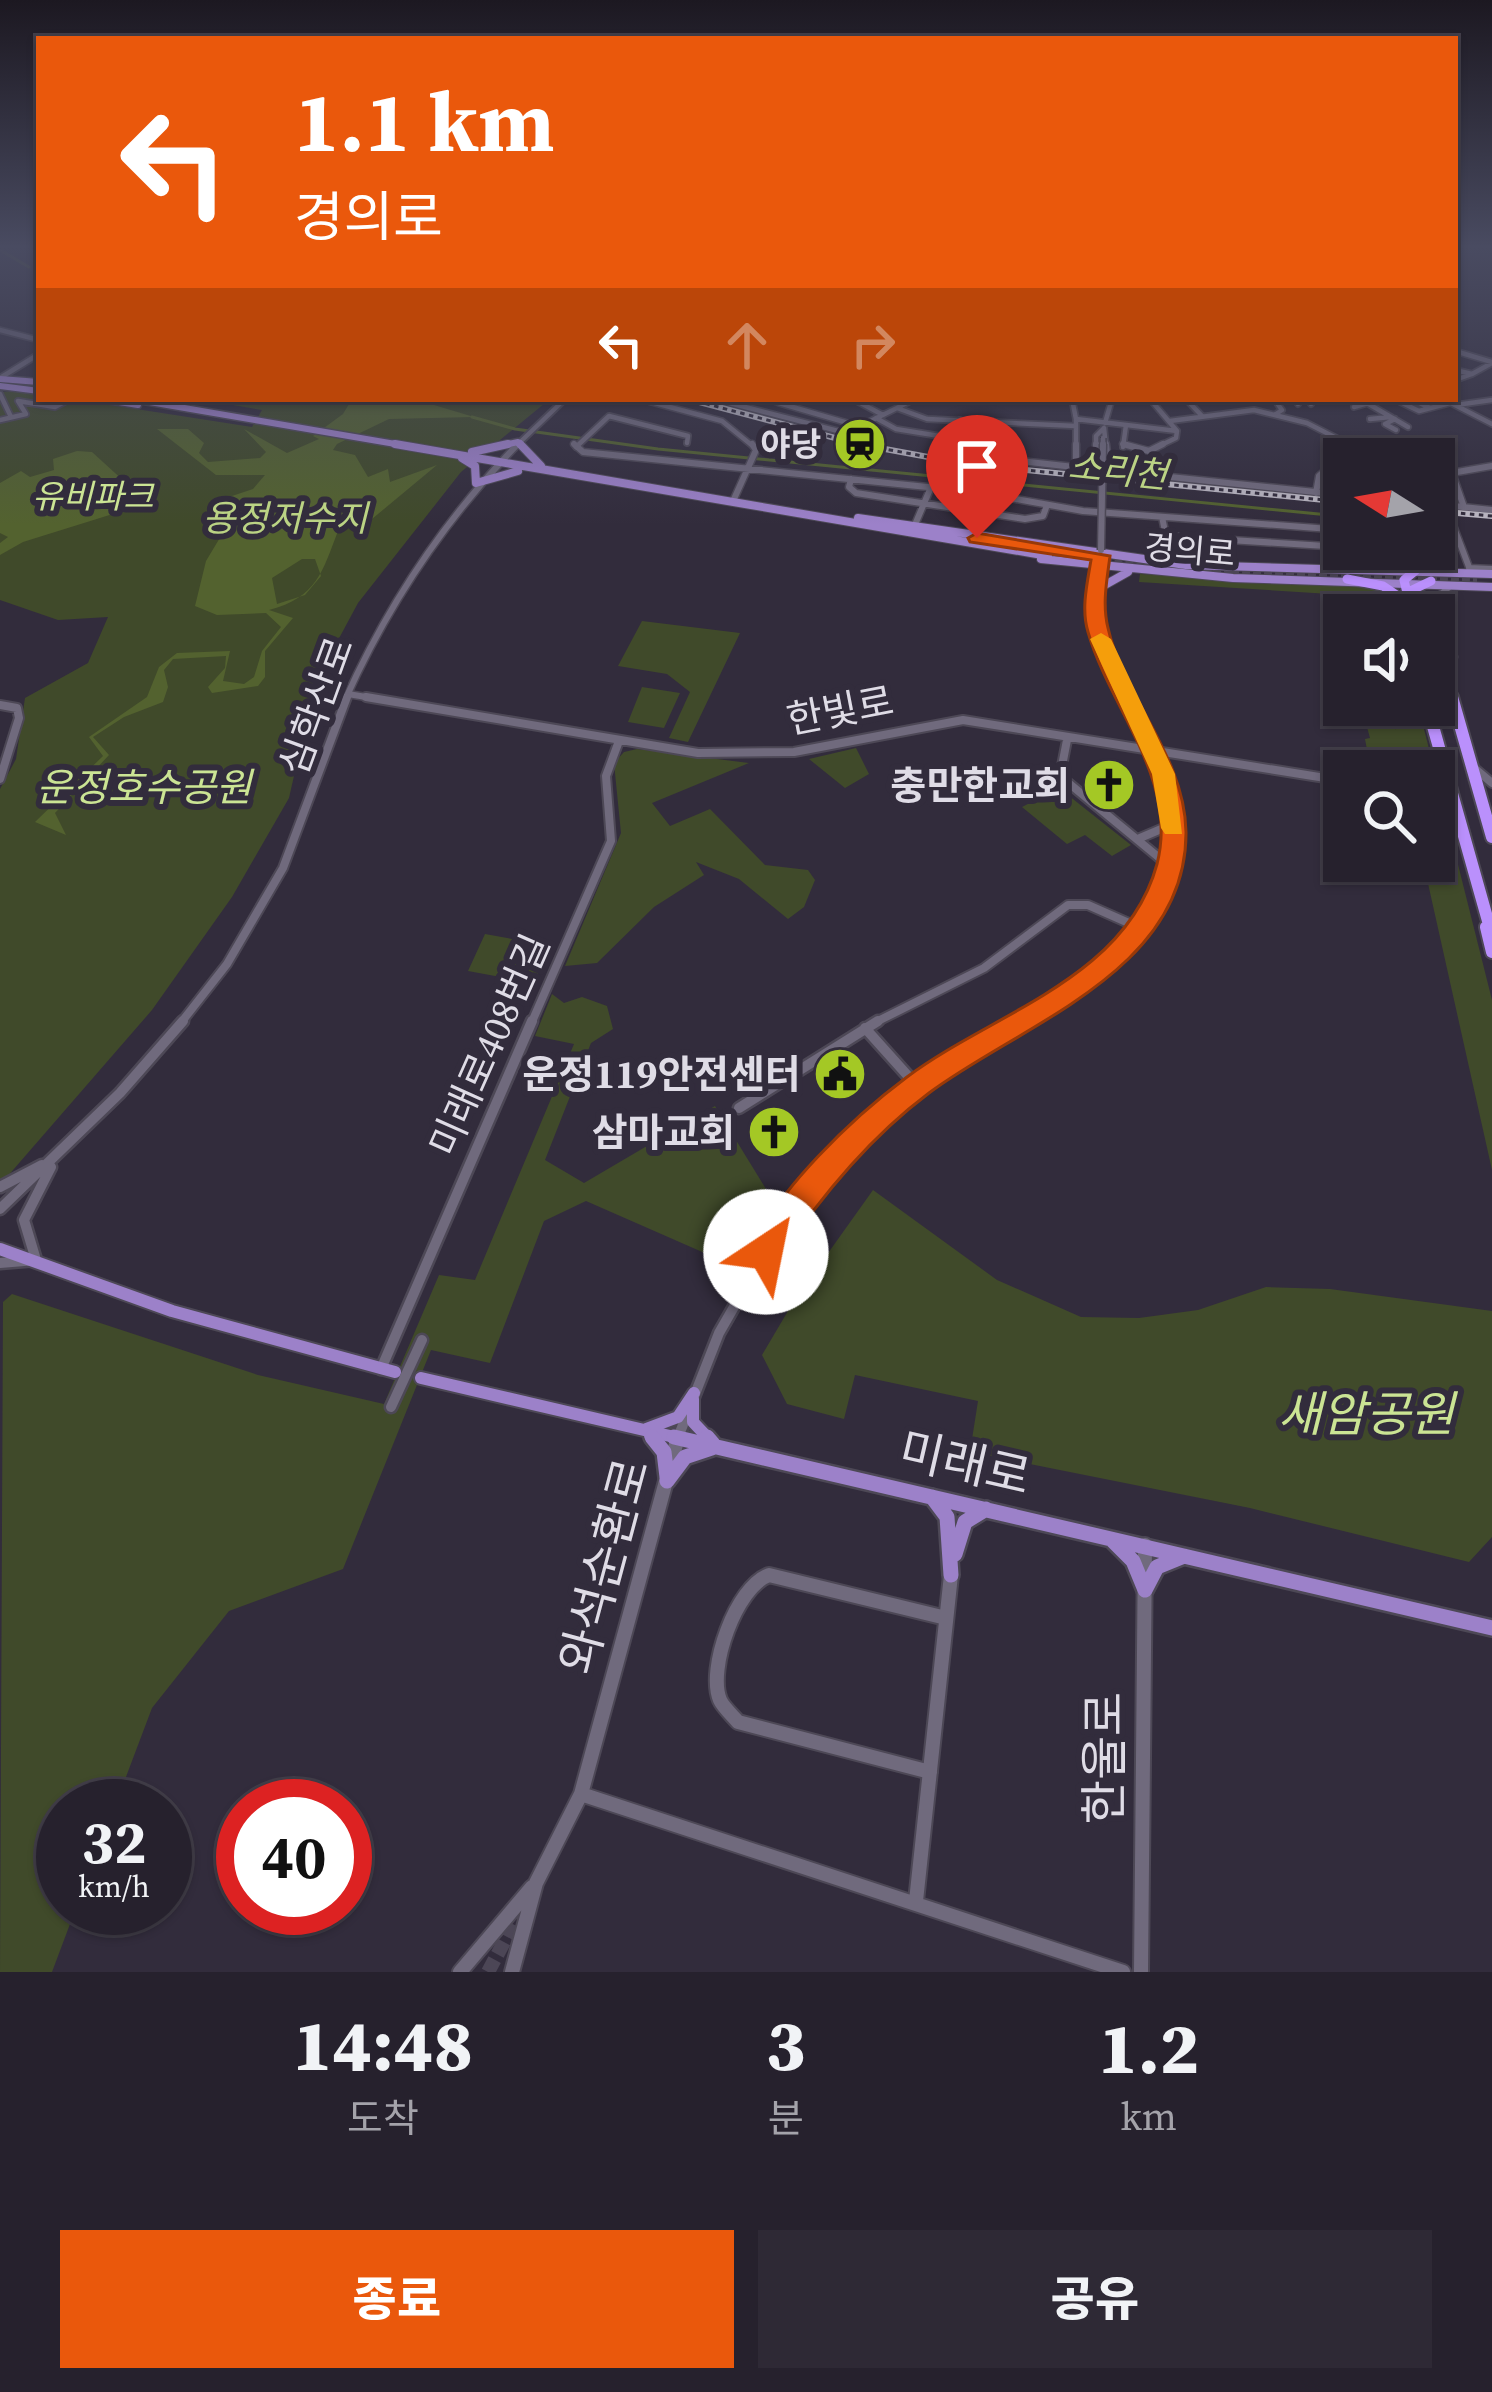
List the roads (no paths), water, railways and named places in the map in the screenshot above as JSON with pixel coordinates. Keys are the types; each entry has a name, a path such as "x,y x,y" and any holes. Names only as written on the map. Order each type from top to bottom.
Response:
{"highway":[{"path":"1398,584 1415,571"},
{"path":"1346,575 1383,586 1431,581"},
{"path":"1398,584 1400,594"},
{"path":"1398,584 1403,594"},
{"path":"1455,707 1492,837"},
{"path":"1433,726 1492,935"},
{"path":"1469,858 1492,952"}],"main road":[{"path":"0,384 36,385"},
{"path":"0,384 36,385"},
{"path":"122,402 280,423"},
{"name":"경의로","path":"150,402 1050,555"},
{"path":"181,402 280,423"},
{"path":"520,440 537,468 476,483 475,466 457,454 520,440"},
{"name":"경의로","path":"537,468 816,519 1050,555 1346,575 1398,584"},
{"name":"경의로","path":"831,516 914,527 1050,555"},
{"name":"경의로","path":"1101,557 1145,570 1346,575"},
{"path":"1096,590 1120,573 1145,570"},
{"path":"1346,575 1364,570"},
{"path":"1392,570 1398,584"},
{"path":"1442,570 1445,572"},
{"path":"1415,571 1492,579"},
{"path":"1445,572 1438,577 1452,585"},
{"path":"1431,581 1452,585 1492,579"},
{"path":"0,1249 172,1311 388,1371"},
{"name":"미래로","path":"421,1378 1492,1628"},
{"path":"636,1429 651,1429 678,1417 694,1394"},
{"path":"694,1394 698,1432 721,1448"},
{"path":"636,1429 664,1452 667,1480"},
{"path":"667,1480 685,1457 721,1448"},
{"path":"917,1492 938,1502 947,1517 951,1575"},
{"path":"951,1575 965,1522 977,1510 998,1511"},
{"path":"1098,1534 1123,1548 1144,1591 1168,1559 1193,1556"}],"street":[{"path":"1458,352 1492,363"},
{"path":"11,418 0,384 36,356"},
{"path":"1458,380 1492,363"},
{"path":"1458,371 1472,374"},
{"path":"1419,411 1492,400"},
{"path":"26,414 18,401 37,407 65,402"},
{"name":"심학산로","path":"0,1209 57,1157 162,1045 242,939 283,868 311,804 348,694 392,602 476,483 562,402"},
{"path":"651,402 738,429 756,451 734,499"},
{"path":"726,402 846,433 908,402"},
{"path":"775,402 859,426"},
{"path":"851,402 896,429 952,438"},
{"path":"1072,402 1076,460"},
{"path":"766,1252 808,1189 917,1086 1094,974 1140,928 1168,866 1173,824 1154,754 1098,633 1102,438 1111,402"},
{"path":"1126,424 1122,447 1149,451 1176,438 1177,431 1153,402"},
{"path":"1189,402 1202,416"},
{"path":"1276,402 1282,410 1276,414"},
{"path":"1354,407 1372,402"},
{"path":"1400,402 1432,419"},
{"path":"1417,402 1430,408"},
{"path":"1449,402 1492,424"},
{"path":"1367,404 1408,427"},
{"path":"0,420 37,407"},
{"path":"897,408 927,419 1126,424 1177,431"},
{"path":"652,426 676,409"},
{"path":"1170,421 1219,410 1276,414 1304,420 1357,445 1314,481 1316,493"},
{"path":"676,460 688,436 609,416 585,431 573,446 583,452 676,460 750,466 1047,505 1323,528"},
{"path":"1370,419 1395,416"},
{"path":"1395,416 1385,424 1396,430"},
{"path":"960,419 951,449 958,454 1323,494"},
{"path":"1097,466 1096,436 1105,425"},
{"path":"1105,425 1109,471"},
{"path":"1455,472 1492,466"},
{"path":"851,479 849,488 856,493 1033,519 1046,513 1047,505"},
{"path":"1455,482 1464,507"},
{"path":"914,527 931,488"},
{"path":"1455,506 1492,510"},
{"path":"1162,517 1166,536 1188,540 1323,546"},
{"path":"1455,530 1473,575 1492,579"},
{"path":"1445,594 1452,585"},
{"name":"한빛로","path":"348,694 619,741 740,756 794,752 964,720 1323,778"},
{"path":"0,705 17,708 19,718 0,779"},
{"path":"1067,740 1060,776 1168,866"},
{"name":"미래로408번길","path":"388,1371 611,842 606,776 619,741"},
{"path":"1471,764 1492,785 1484,790 1483,804"},
{"path":"1139,838 1173,824"},
{"path":"739,1108 866,1028 984,968 1068,905 1088,904 1140,928"},
{"path":"866,1028 917,1086"},
{"path":"0,1187 57,1157"},
{"path":"0,1263 36,1260 25,1212 57,1157"},
{"name":"와석순환로","path":"536,1883 581,1794 678,1438 694,1394 754,1272"},
{"path":"391,1407 422,1340"},
{"name":"한울로","path":"1141,1972 1145,1544"},
{"path":"930,1772 738,1722 720,1701 718,1686 739,1594 757,1577 769,1575 946,1618"},
{"path":"916,1901 951,1575"},
{"path":"581,1794 1123,1972"},
{"path":"460,1972 536,1883"},
{"path":"512,1972 536,1883"}],"water":[{"name":"용정저수지","path":"350,402 424,402 474,417 389,419 337,444 333,450 355,455 368,477 388,469 390,482 437,465 372,519 338,531 320,574 315,559 302,559 272,578 277,604 300,597 269,610 293,618 265,651 265,677 258,686 212,693 208,687 225,668 226,656 173,659 164,670 168,687 163,702 124,717 93,737 109,755 55,813 66,835 35,822 103,756 89,737 147,697 159,667 177,653 230,651 223,681 244,684 254,677 262,651 281,627 266,613 217,615 195,606 206,561 233,516 229,497 253,489 265,475 216,475 157,429 188,429 204,443 199,453 208,462 260,458 266,452 244,429 287,453 319,439 313,436 343,414"},
{"path":"77,451 92,452 148,503 23,542 0,555 0,543 8,537 0,533 0,483 21,471 30,477 54,470 53,459"}],"waterway":[{"name":"소리천","path":"472,417 515,429 658,449 1323,514"}],"tunnel":[{"path":"0,382 36,387"},
{"path":"1049,553 1237,572"},
{"path":"1231,574 1477,582"},
{"path":"488,1972 525,1903"}],"railway":[{"path":"699,402 858,444 966,464 1323,500"},
{"path":"1455,513 1492,516"}],"place":[{"name":"야당","path":"860,444"},
{"name":"충만한교회","path":"1109,785"},
{"name":"운정119안전센터","path":"840,1074"},
{"name":"삼마교회","path":"774,1132"}],"park label":[{"name":"유비파크","path":"93,496"},
{"name":"운정호수공원","path":"144,787"},
{"name":"새암공원","path":"1366,1414"}]}
